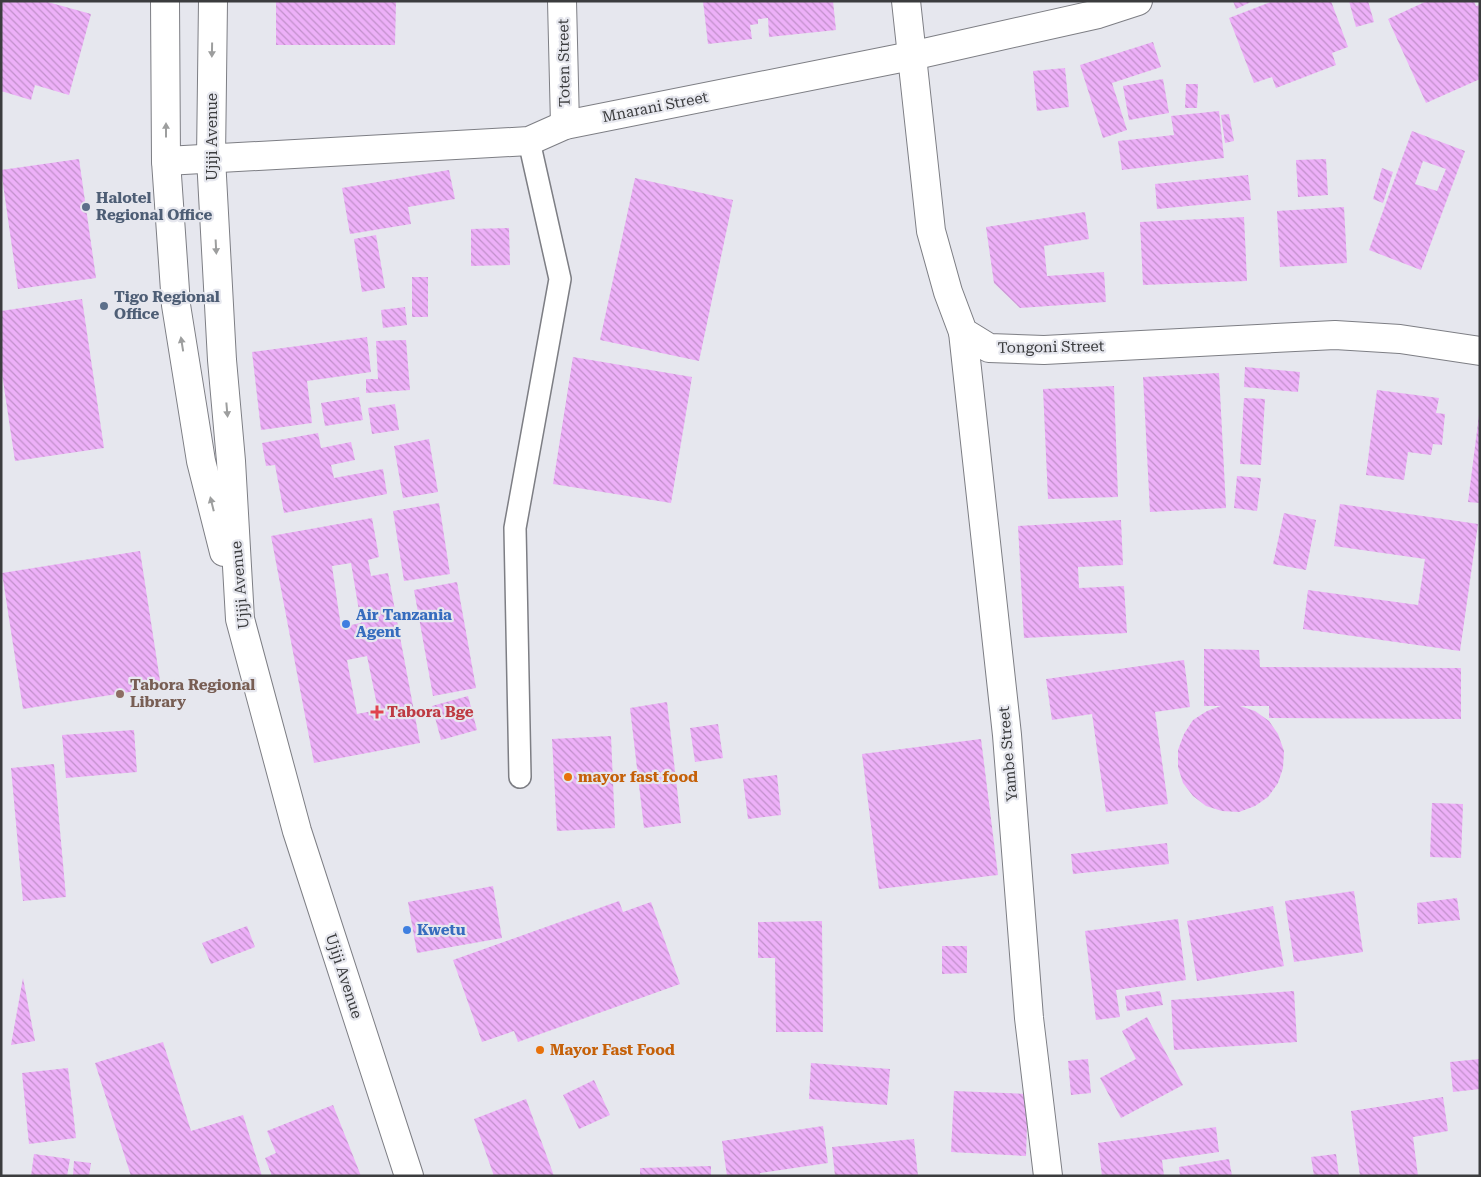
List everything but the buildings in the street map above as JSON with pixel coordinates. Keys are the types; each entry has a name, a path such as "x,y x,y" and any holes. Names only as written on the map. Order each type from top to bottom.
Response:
{"main road":[{"path":"165,1 166,160 176,305 201,461 240,619"},
{"name":"Ujiji Avenue","path":"213,1 211,158 222,360 231,460 240,619 297,831 409,1176"},
{"name":"Toten Street","path":"562,1 565,125"},
{"path":"906,1 931,231 948,292 963,332"},
{"name":"Mnarani Street","path":"166,160 529,141 565,125 911,56 1098,14 1138,1"},
{"name":"Tongoni Street","path":"963,332 989,348 1044,350 1335,335 1400,339 1480,351"},
{"name":"Yambe Street","path":"963,332 1007,735 1029,1018 1048,1176"}],"lane":[{"path":"520,777 515,528 560,279 529,141"}],"place":[{"name":"Halotel Regional Office","path":"86,207"},
{"name":"Tigo Regional Office","path":"104,306"},
{"name":"Air Tanzania Agent","path":"346,624"},
{"name":"Tabora Regional Library","path":"120,694"},
{"name":"Tabora Bge","path":"377,712"},
{"name":"mayor fast food","path":"568,777"},
{"name":"Kwetu","path":"407,930"},
{"name":"Mayor Fast Food","path":"540,1050"}]}
